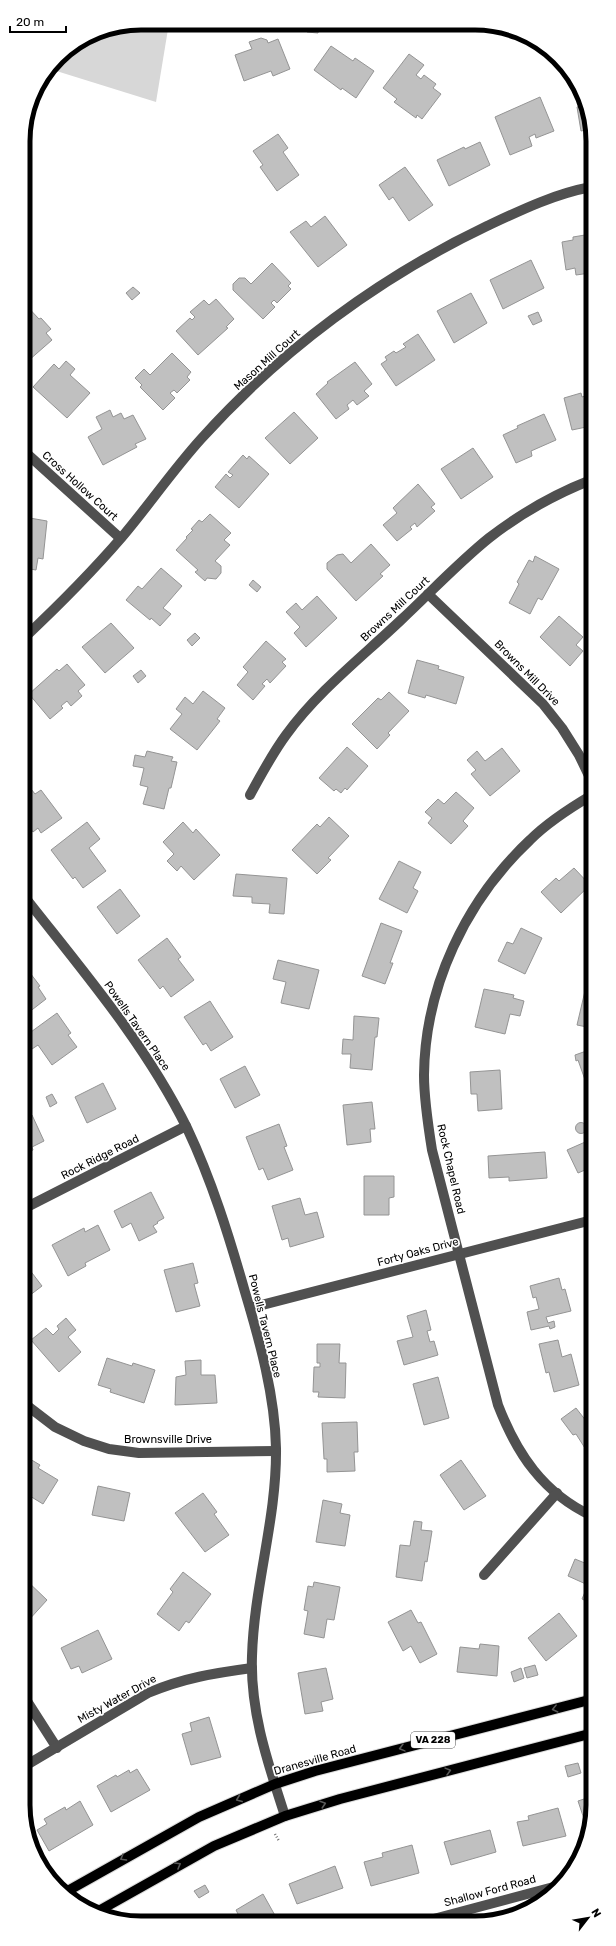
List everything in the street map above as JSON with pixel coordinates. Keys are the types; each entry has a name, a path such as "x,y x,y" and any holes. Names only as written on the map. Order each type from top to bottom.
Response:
{"main road":[{"name":"Dranesville Road","path":"70,1890 187,1823 275,1784 315,1771 586,1701"},
{"path":"103,1909 214,1846 285,1816 340,1799 586,1735"}],"street":[{"name":"Mason Mill Court","path":"30,632 61,603 120,538 201,439 247,392 295,349 347,308 397,275 461,238 552,197 586,187"},
{"name":"Cross Hollow Court","path":"30,456 120,538"},
{"name":"Browns Mill Court","path":"250,795 264,769 286,735 312,703 428,594 495,534 536,506 574,486 586,482"},
{"name":"Browns Mill Drive","path":"428,594 543,704 562,728 579,755 586,770"},
{"name":"Rock Chapel Road","path":"586,799 563,812 531,839 503,868 479,900 460,933 445,965 434,1001 427,1038 424,1074 426,1112 432,1150 498,1405 508,1433 521,1454 537,1475 556,1493 586,1513"},
{"name":"Powells Tavern Place","path":"30,904 134,1039 162,1082 186,1126 204,1166 224,1218 250,1308 259,1341 271,1404 276,1450 272,1507 255,1609 252,1668 253,1698 261,1737 285,1816"},
{"name":"Rock Ridge Road","path":"30,1205 186,1126"},
{"name":"Forty Oaks Drive","path":"250,1308 586,1222"},
{"name":"Brownsville Drive","path":"30,1408 55,1427 84,1441 109,1449 139,1453 276,1450"},
{"path":"484,1575 556,1493"},
{"name":"Misty Water Drive","path":"30,1763 148,1693 166,1685 195,1676 252,1668"},
{"path":"30,1706 56,1748"},
{"name":"Shallow Ford Road","path":"445,1916 547,1889"}],"shaded area":[{"path":"134,30 168,30 156,102 56,71 79,49 99,38"}],"building":[{"path":"307,30 318,30 318,33 307,32"},
{"path":"261,38 267,40 268,43 278,39 290,69 273,76 271,71 244,81 235,55 252,49 249,42"},
{"path":"331,46 353,61 355,58 374,71 356,98 342,88 341,90 314,70"},
{"path":"409,54 424,65 416,75 421,79 424,75 436,84 433,88 441,94 422,119 417,115 416,118 394,102 397,99 383,88"},
{"path":"540,97 554,131 536,138 535,134 529,137 532,146 510,155 495,117"},
{"path":"580,106 585,130 581,131 577,107"},
{"path":"278,134 288,148 283,152 299,175 277,191 260,167 263,165 253,151"},
{"path":"480,142 490,165 449,186 437,160 464,147 465,149"},
{"path":"405,167 433,205 409,221 393,197 389,200 379,185"},
{"path":"325,216 347,245 318,267 290,232 306,221 311,227"},
{"path":"586,235 586,274 576,275 575,268 566,270 562,242 573,240 573,237"},
{"path":"531,260 544,288 503,309 490,280"},
{"path":"272,263 291,283 288,286 291,289 277,303 274,300 271,303 275,307 263,319 233,290 233,284 239,278 245,278 251,284"},
{"path":"133,287 140,293 132,300 126,293"},
{"path":"471,293 487,323 454,343 437,311"},
{"path":"216,299 234,319 226,327 228,328 198,355 176,331 190,318 192,320 195,317 190,312 204,300 209,305"},
{"path":"30,309 39,319 41,318 51,329 46,333 52,340 30,359"},
{"path":"538,312 542,321 533,325 528,316"},
{"path":"418,334 435,360 396,386 381,364 387,360 385,357 394,351 396,353 406,347 403,344"},
{"path":"172,353 191,372 187,377 190,380 177,393 174,390 170,393 175,398 163,410 140,387 142,385 135,378 144,369 150,375"},
{"path":"66,361 75,369 70,375 90,393 67,418 33,387 54,364 59,369"},
{"path":"355,362 372,384 364,391 369,396 357,405 353,400 347,405 349,409 336,419 316,394 328,383 327,382"},
{"path":"581,393 582,397 586,396 586,427 572,430 564,398"},
{"path":"110,410 113,417 121,413 124,419 133,415 146,439 135,444 137,447 103,465 88,437 102,429 96,417"},
{"path":"294,412 318,438 290,464 265,438"},
{"path":"544,414 556,440 531,451 532,456 516,463 503,435 518,428 517,426"},
{"path":"473,448 493,477 461,499 441,469"},
{"path":"243,455 247,459 249,456 269,474 239,508 215,487 226,474 230,478 233,475 228,472"},
{"path":"418,484 435,504 431,507 435,511 417,527 415,523 410,527 412,529 397,541 383,525 397,513 393,508"},
{"path":"210,514 231,533 224,540 230,545 215,561 221,566 221,573 216,579 207,578 205,581 195,572 198,570 176,550 187,538 186,537 193,530 191,529 199,520 202,522"},
{"path":"30,518 47,521 43,559 38,558 36,570 30,569"},
{"path":"371,544 390,565 380,574 383,576 356,601 327,569 327,563 337,555 343,554 351,563"},
{"path":"535,556 559,569 542,600 538,598 530,614 509,603 519,584 517,582 529,560 533,562"},
{"path":"161,568 182,586 163,608 171,614 160,626 151,618 150,620 126,600 138,586 142,589"},
{"path":"253,580 261,587 257,592 249,585"},
{"path":"317,596 337,618 306,647 294,633 300,627 286,612 296,603 302,610"},
{"path":"559,616 583,637 576,645 583,651 570,666 540,637"},
{"path":"111,623 134,648 105,673 82,647"},
{"path":"195,633 200,638 192,646 187,640"},
{"path":"266,641 286,659 282,662 286,666 270,683 267,679 262,684 265,686 253,700 237,685 248,672 243,667"},
{"path":"417,660 439,666 438,669 464,677 456,704 426,695 425,698 408,693"},
{"path":"67,664 85,685 78,691 82,696 71,706 67,701 61,706 63,708 50,719 30,695 30,693 57,669 59,671"},
{"path":"141,670 146,676 138,683 133,676"},
{"path":"203,691 225,708 217,719 220,721 197,750 170,729 182,714 176,709 185,697 193,704"},
{"path":"389,692 409,711 388,733 390,735 377,749 352,724 378,698 381,700"},
{"path":"347,747 368,766 347,790 345,788 341,793 336,789 334,791 319,778"},
{"path":"502,748 520,771 490,796 471,774 476,770 467,760 477,751 485,761"},
{"path":"147,751 173,757 171,761 177,762 164,809 143,804 148,787 140,785 144,768 133,766 135,755 145,757"},
{"path":"30,788 35,794 41,790 62,818 41,833 38,828 33,832 30,828"},
{"path":"456,792 474,808 463,821 468,826 451,844 428,823 432,818 425,812 438,799 444,804"},
{"path":"329,817 349,836 328,858 331,860 317,874 292,850 317,824 320,827"},
{"path":"87,822 100,839 89,848 106,871 83,888 75,877 73,879 51,850"},
{"path":"183,822 193,833 196,829 220,855 194,880 181,866 177,871 167,861 174,854 163,842"},
{"path":"399,861 421,872 413,888 418,891 407,913 379,899"},
{"path":"574,868 586,881 586,889 561,913 541,892 556,878 559,881"},
{"path":"236,874 287,878 284,914 269,913 270,904 252,903 252,897 233,896"},
{"path":"120,889 140,916 117,934 97,907"},
{"path":"381,923 402,931 390,963 393,963 385,984 362,976"},
{"path":"521,928 542,938 525,974 498,961 507,942 513,944"},
{"path":"167,938 181,957 178,959 194,980 171,997 163,986 160,989 138,960"},
{"path":"278,960 319,970 309,1009 281,1003 286,982 273,979"},
{"path":"30,973 40,986 38,987 46,999 30,1011"},
{"path":"586,987 586,1027 577,1025"},
{"path":"484,989 514,995 513,998 524,1001 520,1016 510,1014 505,1034 475,1027"},
{"path":"210,1001 233,1037 211,1051 206,1043 203,1045 184,1017"},
{"path":"57,1013 71,1033 68,1035 77,1047 52,1065 38,1045 32,1049 30,1046 30,1033"},
{"path":"354,1016 379,1018 377,1037 375,1037 372,1070 350,1068 351,1054 342,1054 343,1039 353,1040"},
{"path":"586,1051 586,1083 578,1060 576,1061 575,1055"},
{"path":"245,1066 260,1095 235,1108 220,1079"},
{"path":"500,1070 502,1109 478,1111 477,1094 471,1094 470,1072"},
{"path":"103,1083 116,1109 87,1123 75,1097"},
{"path":"52,1094 57,1103 50,1107 46,1097"},
{"path":"372,1102 375,1129 370,1129 371,1142 347,1145 343,1105"},
{"path":"32,1115 44,1141 32,1147 33,1150 30,1151 30,1116"},
{"path":"579,1123 583,1123 585,1124 585,1132 579,1133 576,1130 576,1126"},
{"path":"279,1124 287,1146 284,1147 293,1170 268,1180 263,1168 259,1170 246,1137"},
{"path":"586,1142 586,1170 578,1173 567,1150"},
{"path":"545,1152 547,1178 509,1181 509,1177 489,1178 488,1156"},
{"path":"364,1176 394,1176 394,1197 389,1198 389,1215 364,1215"},
{"path":"151,1192 164,1218 153,1226 157,1232 139,1241 131,1223 122,1228 114,1211"},
{"path":"300,1198 305,1215 317,1212 324,1237 290,1247 288,1238 282,1240 272,1206"},
{"path":"98,1225 110,1250 85,1263 86,1266 68,1276 52,1245 84,1228 85,1232"},
{"path":"193,1263 198,1283 194,1284 200,1306 176,1312 164,1270"},
{"path":"30,1270 42,1286 30,1295"},
{"path":"559,1278 562,1290 565,1289 571,1311 546,1317 548,1323 554,1321 555,1327 550,1329 549,1326 531,1330 527,1312 539,1309 536,1297 533,1298 530,1286"},
{"path":"426,1310 431,1330 427,1331 430,1342 434,1341 438,1355 404,1365 397,1341 413,1337 407,1316"},
{"path":"66,1318 76,1330 68,1337 81,1352 59,1372 31,1340 46,1328 53,1335 59,1329 57,1326"},
{"path":"558,1340 562,1357 571,1354 579,1385 554,1392 549,1372 546,1373 539,1344"},
{"path":"317,1344 340,1344 339,1363 346,1363 345,1398 318,1397 319,1392 313,1392 314,1367 320,1367 320,1363 317,1363"},
{"path":"107,1358 132,1366 133,1363 155,1370 144,1403 110,1392 111,1389 98,1385"},
{"path":"201,1360 201,1375 215,1375 217,1403 175,1405 176,1377 186,1375 185,1361"},
{"path":"438,1377 449,1418 424,1425 413,1384"},
{"path":"576,1408 586,1421 586,1450 576,1434 573,1435 561,1419"},
{"path":"357,1422 358,1452 354,1452 355,1471 327,1472 327,1459 324,1459 322,1423"},
{"path":"30,1459 40,1465 38,1468 58,1480 43,1504 30,1496"},
{"path":"461,1460 486,1496 464,1510 440,1475"},
{"path":"98,1486 130,1493 124,1521 92,1515"},
{"path":"203,1493 217,1512 214,1514 229,1535 205,1552 175,1513"},
{"path":"323,1500 342,1504 340,1513 350,1515 345,1546 316,1542"},
{"path":"414,1521 422,1522 421,1530 432,1531 422,1581 396,1577 400,1545 410,1546"},
{"path":"575,1559 586,1564 586,1584 568,1576"},
{"path":"183,1572 211,1594 189,1623 186,1621 179,1631 157,1614 173,1592 170,1589"},
{"path":"314,1582 340,1587 334,1620 327,1619 324,1638 304,1634 308,1611 304,1610 308,1586 313,1587"},
{"path":"30,1584 47,1600 30,1619"},
{"path":"586,1590 586,1601 582,1599"},
{"path":"411,1610 418,1623 421,1622 437,1654 420,1663 411,1646 403,1651 388,1622"},
{"path":"559,1613 577,1636 546,1661 528,1638"},
{"path":"98,1630 112,1659 82,1673 79,1666 71,1669 61,1648"},
{"path":"480,1644 499,1646 497,1676 457,1672 460,1647 479,1649"},
{"path":"535,1665 538,1675 527,1678 524,1668"},
{"path":"326,1668 333,1699 321,1702 323,1711 305,1714 298,1673"},
{"path":"521,1668 524,1678 514,1682 511,1672"},
{"path":"209,1717 221,1757 191,1765 182,1734 192,1731 190,1723"},
{"path":"578,1763 581,1773 568,1777 565,1766"},
{"path":"137,1769 150,1790 111,1812 97,1786 116,1775 117,1777 129,1770 130,1773"},
{"path":"586,1798 585,1821 578,1801"},
{"path":"80,1801 93,1825 49,1851 37,1830 47,1824 44,1819 65,1807 66,1810"},
{"path":"558,1808 566,1836 523,1846 517,1822 529,1820 528,1816"},
{"path":"490,1830 496,1852 451,1865 444,1842"},
{"path":"412,1845 419,1873 371,1886 364,1862 383,1857 382,1853"},
{"path":"335,1866 343,1888 297,1904 289,1884"},
{"path":"205,1885 209,1892 199,1898 194,1891"},
{"path":"263,1894 275,1916 234,1916 238,1914 236,1910"}]}
